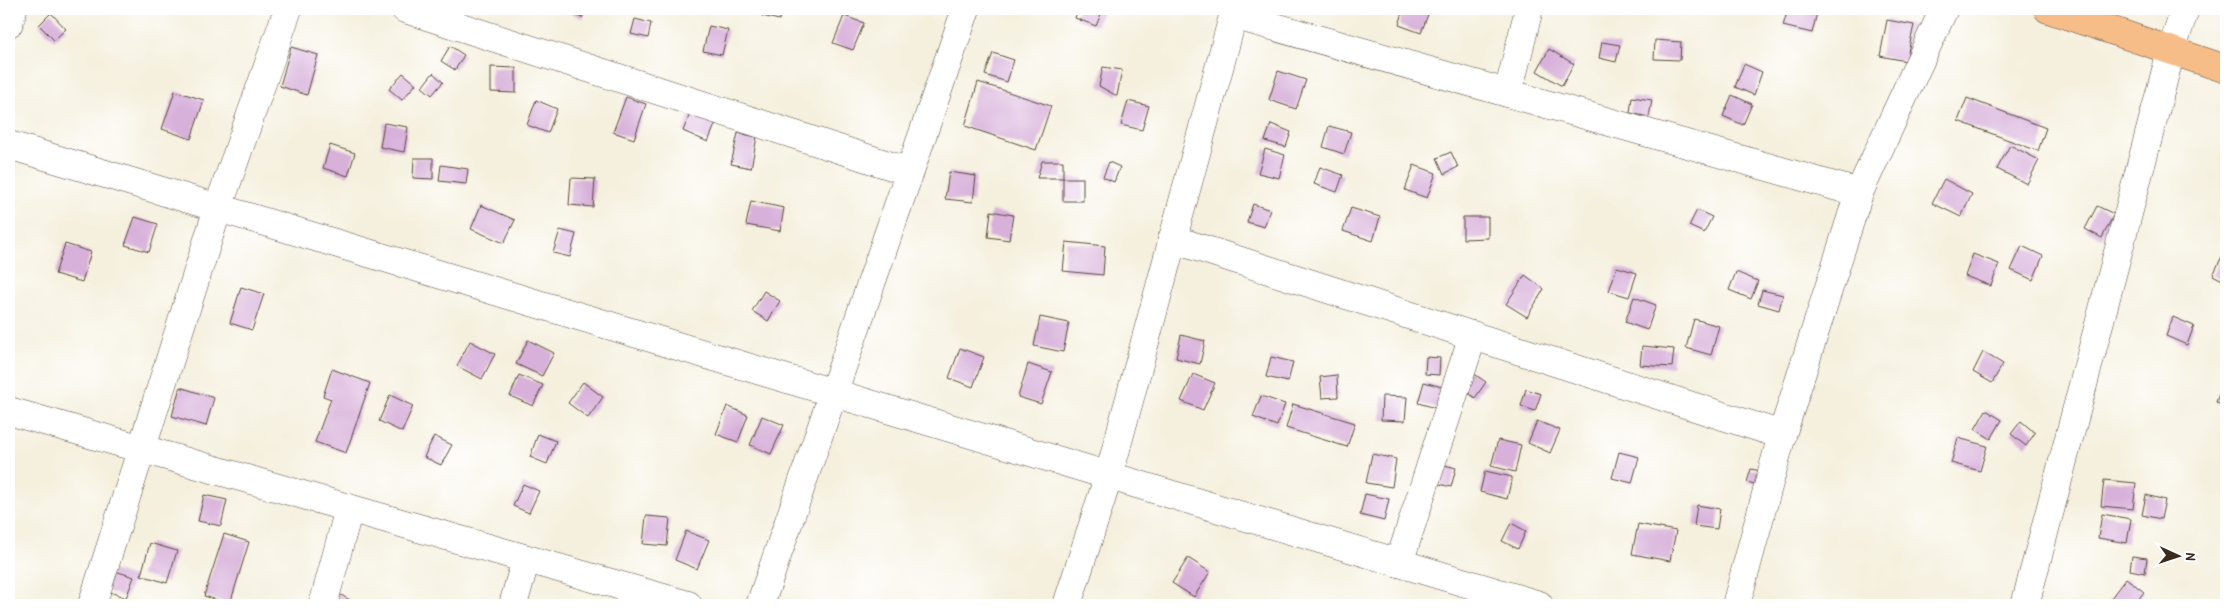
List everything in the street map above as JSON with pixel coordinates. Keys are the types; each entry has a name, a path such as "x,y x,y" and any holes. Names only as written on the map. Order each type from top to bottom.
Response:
{"main road":[{"path":"2048,9 2226,69"}],"street":[{"path":"9,23 13,9"},
{"path":"92,605 218,208 288,9"},
{"path":"405,9 910,172"},
{"path":"760,605 966,9"},
{"path":"1508,93 1529,9"},
{"path":"1736,605 1782,435 1859,192 1944,9"},
{"path":"2025,605 2171,51 2185,9"},
{"path":"1067,605 1110,475 1234,12 1508,93 1859,192"},
{"path":"9,145 1539,605"},
{"path":"1172,239 1782,435"},
{"path":"1399,563 1473,335"},
{"path":"9,411 688,605"},
{"path":"322,605 349,509"},
{"path":"514,605 526,559"}],"building":[{"path":"563,9 586,9 582,18"},
{"path":"763,9 782,9 779,20 762,16"},
{"path":"1078,9 1103,9 1096,26 1075,18"},
{"path":"1404,9 1430,9 1421,33 1399,25"},
{"path":"1788,9 1818,9 1812,33 1783,26"},
{"path":"51,13 66,29 54,40 39,25"},
{"path":"844,16 864,23 853,50 833,43"},
{"path":"635,19 651,23 648,38 631,34"},
{"path":"1887,20 1914,25 1906,61 1880,56"},
{"path":"709,26 728,30 722,55 703,51"},
{"path":"1655,40 1681,42 1680,60 1654,59"},
{"path":"1602,42 1620,45 1616,62 1599,58"},
{"path":"450,46 464,55 455,70 441,61"},
{"path":"291,47 318,55 307,95 280,86"},
{"path":"1549,49 1574,64 1562,86 1537,71"},
{"path":"993,53 1014,60 1007,82 985,75"},
{"path":"1744,64 1762,72 1754,95 1735,87"},
{"path":"491,67 516,68 516,93 491,92"},
{"path":"1103,67 1122,70 1117,96 1099,86"},
{"path":"1278,71 1306,80 1296,109 1269,100"},
{"path":"403,73 416,84 402,100 389,89"},
{"path":"433,73 443,82 432,95 422,87"},
{"path":"978,82 1051,106 1036,150 965,126"},
{"path":"175,91 204,100 191,139 162,129"},
{"path":"1732,95 1752,104 1743,125 1723,116"},
{"path":"626,97 646,104 634,139 613,132"},
{"path":"1632,97 1652,100 1649,117 1630,113"},
{"path":"1967,98 2046,128 2038,151 1958,121"},
{"path":"536,100 557,109 548,133 527,125"},
{"path":"1128,101 1149,106 1142,130 1121,125"},
{"path":"692,109 717,120 708,142 683,131"},
{"path":"384,123 408,127 404,152 380,147"},
{"path":"1271,124 1291,132 1286,147 1265,141"},
{"path":"1329,126 1351,132 1344,154 1323,147"},
{"path":"738,133 757,137 751,168 731,164"},
{"path":"330,145 355,153 348,176 323,168"},
{"path":"2010,145 2039,160 2027,184 1997,169"},
{"path":"1265,149 1285,155 1279,178 1258,173"},
{"path":"1451,152 1458,167 1444,174 1437,158"},
{"path":"414,158 433,158 433,179 413,178"},
{"path":"1042,161 1063,161 1063,178 1037,178"},
{"path":"1109,162 1120,167 1114,182 1103,177"},
{"path":"441,165 468,169 466,184 439,181"},
{"path":"1414,165 1436,173 1427,198 1405,190"},
{"path":"1320,167 1343,175 1337,192 1314,184"},
{"path":"949,172 976,176 973,202 945,199"},
{"path":"571,178 595,179 593,207 569,205"},
{"path":"1063,178 1083,178 1083,201 1063,201"},
{"path":"1944,179 1972,194 1961,217 1932,203"},
{"path":"751,201 784,208 780,231 746,225"},
{"path":"1253,204 1270,210 1264,227 1247,222"},
{"path":"481,205 515,220 504,243 471,229"},
{"path":"2097,206 2114,214 2102,238 2085,229"},
{"path":"1351,208 1380,217 1373,241 1343,231"},
{"path":"1697,210 1712,217 1704,233 1689,226"},
{"path":"991,211 1013,215 1009,240 988,237"},
{"path":"135,217 158,224 149,252 125,245"},
{"path":"1463,217 1488,217 1488,238 1463,239"},
{"path":"560,230 576,234 570,257 553,253"},
{"path":"1066,242 1105,246 1103,275 1063,271"},
{"path":"65,244 91,252 82,282 55,274"},
{"path":"2022,246 2043,256 2033,280 2011,270"},
{"path":"2226,248 2226,282 2213,275"},
{"path":"1973,254 1999,264 1991,286 1965,276"},
{"path":"1617,267 1637,273 1629,297 1609,291"},
{"path":"1736,272 1758,281 1751,299 1729,290"},
{"path":"1525,275 1544,289 1527,317 1506,304"},
{"path":"241,287 264,294 252,330 230,323"},
{"path":"1762,290 1783,295 1779,310 1758,304"},
{"path":"764,291 780,301 768,321 752,311"},
{"path":"1634,297 1656,305 1647,330 1625,322"},
{"path":"1040,317 1069,323 1063,352 1034,346"},
{"path":"2173,317 2194,326 2187,345 2166,336"},
{"path":"1694,319 1719,326 1711,355 1686,348"},
{"path":"1181,335 1205,341 1200,364 1176,358"},
{"path":"528,340 554,353 542,376 516,364"},
{"path":"470,341 495,354 482,379 457,366"},
{"path":"1642,346 1674,349 1672,367 1640,365"},
{"path":"960,348 984,357 973,387 949,378"},
{"path":"1983,352 2003,364 1992,383 1973,372"},
{"path":"1271,357 1293,362 1288,382 1266,377"},
{"path":"1426,357 1440,358 1439,375 1425,374"},
{"path":"1028,364 1052,372 1041,404 1018,397"},
{"path":"332,369 370,383 346,453 315,442 331,399 323,396"},
{"path":"1470,371 1486,382 1475,398 1459,386"},
{"path":"1193,374 1215,383 1203,410 1181,401"},
{"path":"519,375 543,385 533,406 510,396"},
{"path":"1337,375 1338,397 1322,398 1320,377"},
{"path":"2226,376 2226,406 2216,402"},
{"path":"583,382 603,397 588,418 568,403"},
{"path":"1424,382 1449,389 1443,410 1418,403"},
{"path":"180,387 214,398 206,426 172,416"},
{"path":"1526,389 1541,394 1535,411 1521,406"},
{"path":"390,395 413,406 402,432 379,421"},
{"path":"1261,396 1285,404 1277,426 1253,417"},
{"path":"1382,396 1407,397 1405,421 1381,420"},
{"path":"1293,404 1355,423 1347,447 1286,428"},
{"path":"727,406 748,415 738,442 716,434"},
{"path":"1986,410 2002,420 1991,439 1975,429"},
{"path":"762,416 784,425 771,454 750,445"},
{"path":"1537,421 1560,430 1550,453 1528,443"},
{"path":"2021,421 2035,433 2026,446 2011,434"},
{"path":"538,434 556,441 547,464 530,457"},
{"path":"434,436 452,445 441,465 424,457"},
{"path":"1958,438 1987,446 1980,471 1951,463"},
{"path":"1498,440 1521,445 1515,472 1491,466"},
{"path":"1619,452 1639,457 1632,483 1612,478"},
{"path":"1372,454 1396,459 1392,487 1366,483"},
{"path":"1437,463 1456,468 1451,487 1432,482"},
{"path":"1751,469 1765,472 1762,486 1747,482"},
{"path":"1485,471 1512,477 1507,499 1480,492"},
{"path":"2104,480 2136,483 2133,509 2101,506"},
{"path":"523,484 539,491 529,513 513,506"},
{"path":"1365,494 1389,499 1384,521 1360,515"},
{"path":"204,495 227,500 221,526 198,521"},
{"path":"2146,495 2165,500 2161,519 2142,515"},
{"path":"1697,505 1720,509 1717,529 1694,526"},
{"path":"2102,514 2131,519 2127,543 2098,538"},
{"path":"646,516 670,518 667,546 643,544"},
{"path":"1511,523 1526,531 1518,549 1502,541"},
{"path":"1638,524 1676,531 1670,561 1632,554"},
{"path":"686,531 709,540 697,569 675,560"},
{"path":"224,534 249,542 230,604 204,596"},
{"path":"150,543 177,551 167,583 141,575"},
{"path":"2132,556 2147,558 2145,573 2130,570"},
{"path":"1188,558 1210,572 1194,597 1172,583"},
{"path":"112,570 134,577 126,598 105,590"},
{"path":"2126,578 2144,592 2134,605 2120,605 2111,598"},
{"path":"331,589 353,602 350,605 322,605"}]}
